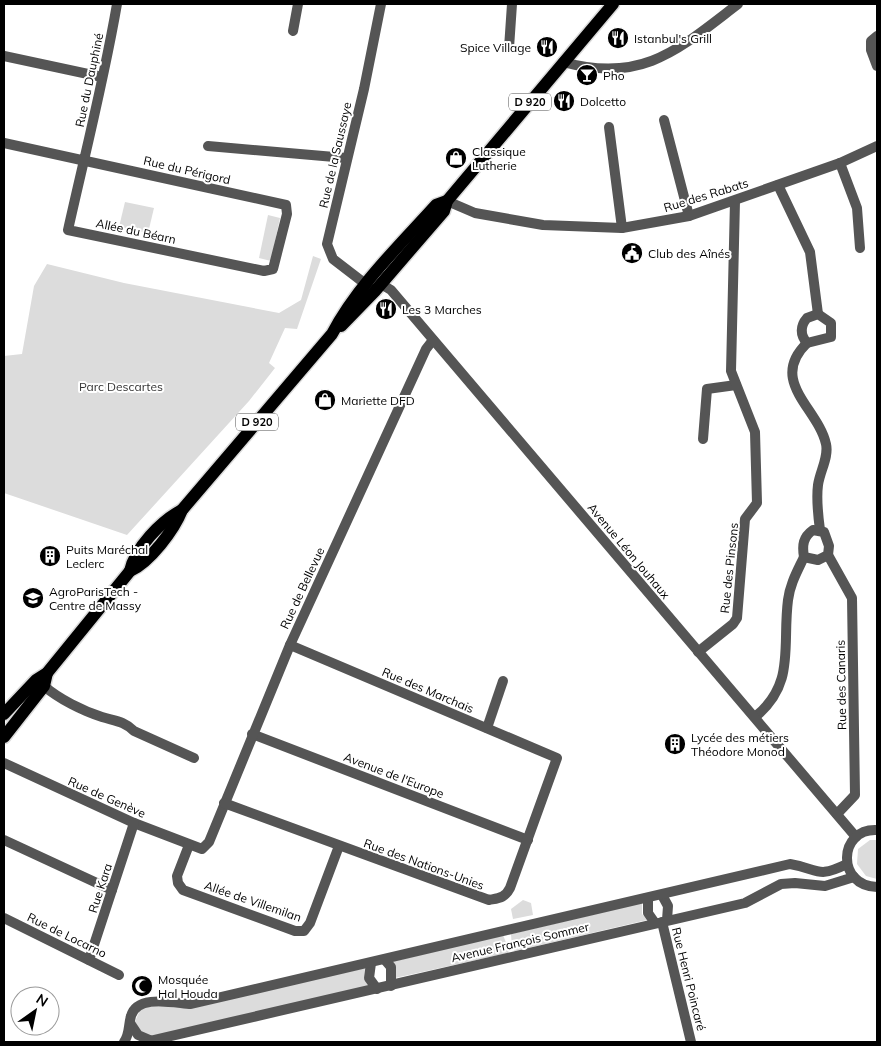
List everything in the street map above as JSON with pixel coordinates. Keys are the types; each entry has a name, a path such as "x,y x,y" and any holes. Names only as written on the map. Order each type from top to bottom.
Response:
{"main road":[{"name":"D 920","path":"373,284 444,211 448,200 563,62 603,9 613,4"},
{"name":"D 920","path":"4,737 45,679 130,571 132,560 150,538 169,516 182,510 332,334 378,278 404,240 436,205 448,200"},
{"name":"D 920","path":"4,714 36,680 45,679"}],"street":[{"name":"Rue du Dauphiné","path":"83,161 117,4"},
{"path":"293,31 298,4"},
{"name":"Rue de la Saussaye","path":"373,284 333,259 327,244 364,89 381,4"},
{"path":"509,48 512,4"},
{"path":"563,62 606,69 644,65 681,47 738,4"},
{"path":"877,36 871,41 871,50 877,66"},
{"path":"4,56 102,77"},
{"path":"664,120 689,216"},
{"path":"609,127 622,228"},
{"name":"Rue du Périgord","path":"4,143 286,204 287,214 276,263 269,271"},
{"path":"208,146 346,158"},
{"name":"Rue des Rabats","path":"448,200 475,212 543,224 622,228 689,216 840,163 877,146"},
{"name":"Allée du Béarn","path":"83,161 68,230 269,271"},
{"path":"840,163 857,208 860,248"},
{"path":"778,185 810,252 818,314"},
{"name":"Rue des Pinsons","path":"698,652 733,624 737,618 745,519 757,503 755,432 731,371 735,201"},
{"name":"Avenue Léon Jouhaux","path":"373,284 391,290 856,837"},
{"path":"807,343 801,332 802,326 807,318 818,314"},
{"path":"818,314 831,323 831,336 807,343 797,353 794,364 795,388 803,405 823,431 827,447 818,483 817,507 820,530"},
{"name":"Rue de Bellevue","path":"202,848 208,842 290,645 426,349 433,340"},
{"path":"703,439 707,389 736,385"},
{"path":"755,717 773,700 779,689 786,650 788,598 794,573 804,557 806,535 813,530 824,532 830,546 828,555 818,560 804,557"},
{"name":"Rue des Canaris","path":"828,555 852,598 855,795 837,814"},
{"name":"Rue des Marchais","path":"290,645 557,758"},
{"path":"45,679 57,696 103,717 127,724 134,731 194,758"},
{"path":"487,728 503,681"},
{"name":"Avenue de l'Europe","path":"252,734 528,840"},
{"name":"Rue des Nations-Unies","path":"224,803 489,900 507,894 557,758"},
{"name":"Rue de Genève","path":"4,763 134,823 189,845 202,848"},
{"name":"Rue Kara","path":"90,960 134,823"},
{"path":"877,830 864,832 856,837 850,845 847,864 854,878 861,884 877,887"},
{"path":"4,840 112,890"},
{"name":"Allée de Villemilan","path":"189,845 177,876 178,883 183,890 295,931 304,931 310,923 339,846"},
{"path":"648,898 648,913 661,922 668,906 662,895 790,864 821,874 847,864"},
{"name":"Avenue François Sommer","path":"391,986 745,902 781,884 795,883 825,886 854,878"},
{"name":"Avenue François Sommer","path":"384,960 662,895"},
{"name":"Rue de Locarno","path":"4,918 119,975"},
{"name":"Rue Henri Poincaré","path":"661,922 691,1042"},
{"path":"124,1042 130,1027 132,1014 137,1006 149,1002 192,1004 384,960 390,967 391,986 378,989 149,1041 138,1035 130,1027"},
{"path":"371,963 369,978 378,989"},
{"path":"130,1027 137,1042"}],"green space":[{"path":"125,202 154,208 148,233 119,227"},
{"path":"268,215 280,218 271,261 259,258"},
{"name":"Parc Descartes","path":"313,256 321,259 297,329 285,328 269,363 275,368 249,401 127,535 4,493 4,356 22,354 34,286 47,264 124,283 279,313 301,300"},
{"path":"870,840 877,840 877,879 866,876 857,864 858,849"},
{"path":"523,900 531,903 533,915 513,919 511,909"},
{"path":"642,903 642,914 647,920 515,951 512,949 511,934"},
{"path":"503,935 509,950 508,953 395,978 391,962"},
{"path":"365,968 364,978 369,986 148,1037 141,1035 134,1024 140,1010 147,1007 194,1007"}],"place":[{"name":"Istanbul's Grill","path":"618,38"},
{"name":"Spice Village","path":"547,47"},
{"name":"Pho","path":"587,75"},
{"name":"Dolcetto","path":"564,101"},
{"name":"Classique Lutherie","path":"456,158"},
{"name":"Club des Aînés","path":"632,253"},
{"name":"Les 3 Marches","path":"386,309"},
{"name":"Mariette DFD","path":"325,400"},
{"name":"Puits Maréchal Leclerc","path":"50,556"},
{"name":"AgroParisTech - Centre de Massy","path":"33,598"},
{"name":"Lycée des métiers Théodore Monod","path":"675,744"},
{"name":"Mosquée Hal Houda","path":"142,986"}]}
